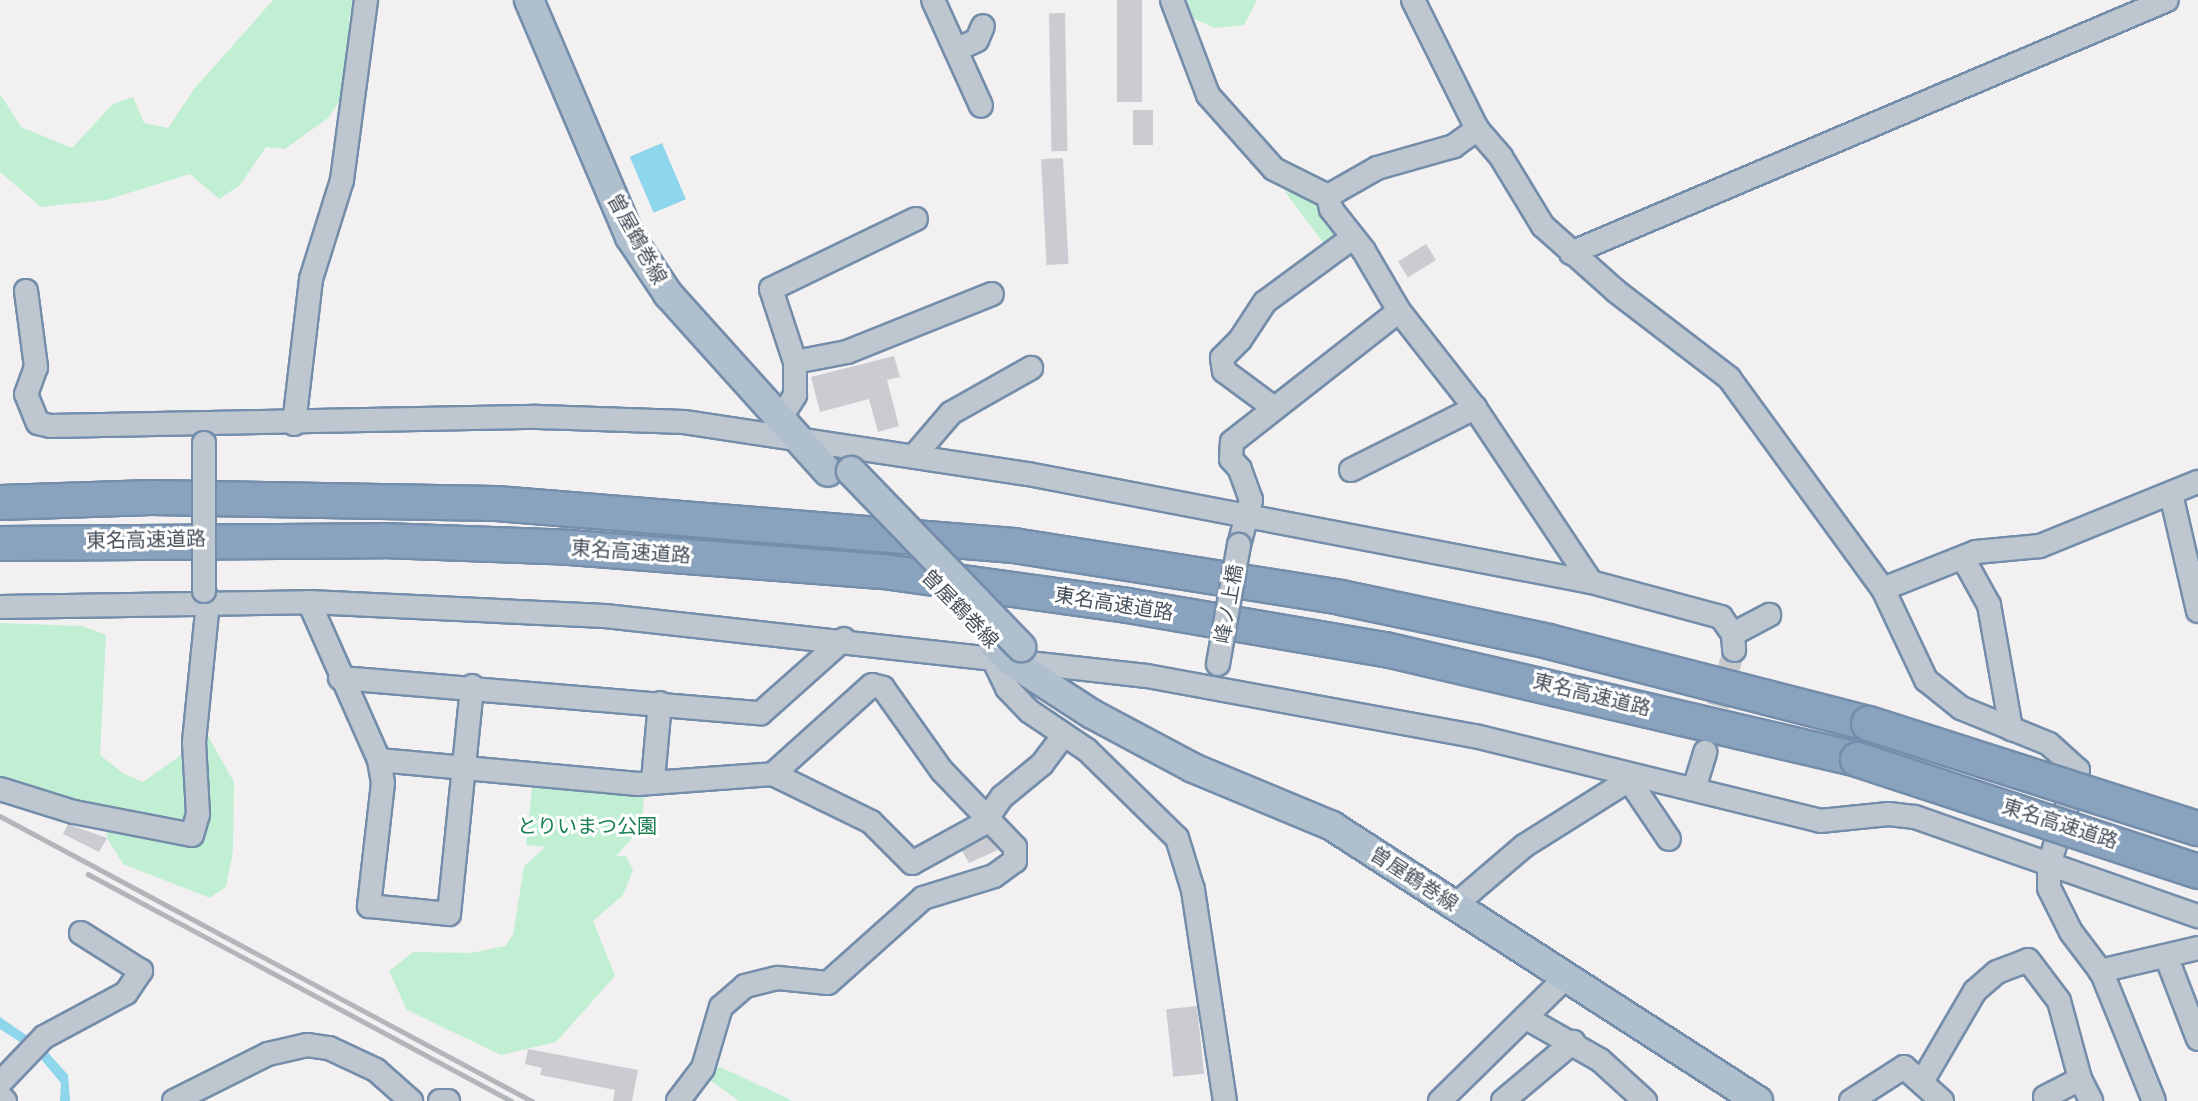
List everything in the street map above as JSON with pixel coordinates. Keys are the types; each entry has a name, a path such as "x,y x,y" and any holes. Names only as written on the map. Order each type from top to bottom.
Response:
{"highway":[{"name":"東名高速道路","path":"0,502 151,497 496,503 1013,545 1363,602 1548,641 1868,723 2198,828"},
{"name":"東名高速道路","path":"0,543 382,540 569,547 883,571 1127,605 1385,649 1857,759 2198,871"}],"main road":[{"name":"曽屋鶴巻線","path":"529,0 630,237 668,294 803,440 834,455 839,471 1010,655 1092,714 1193,768 1332,826 1758,1101"}],"street":[{"path":"294,424 311,279 342,180 366,0"},
{"path":"933,0 981,106"},
{"path":"1172,0 1208,95 1274,169 1328,196 1331,208 1399,311 1475,408 1591,582"},
{"path":"1413,0 1477,129 1501,157 1543,226 1570,253 1729,378 1884,590 1926,680 1938,693 1961,708 2049,744 2078,770 2049,865 2055,905 2100,971 2154,1101"},
{"path":"1570,253 2167,0"},
{"path":"956,50 977,40 983,27"},
{"path":"1328,196 1377,168 1454,146 1477,129"},
{"path":"782,416 795,395 795,362 771,289 916,219"},
{"path":"1352,238 1265,302 1240,339 1221,358 1224,371 1274,408 1399,311"},
{"path":"26,291 36,367 26,394 38,423 204,435 294,424 538,417 684,422 915,455 1591,582 1721,617 1734,642 1770,615"},
{"path":"795,362 847,352 992,294"},
{"path":"915,455 951,413 1031,368"},
{"name":"峰ノ上橋","path":"1214,687 1244,515 1251,500 1240,469 1231,459 1232,442 1274,408"},
{"path":"1351,470 1475,408"},
{"path":"2,788 74,812 192,835 198,814 195,718 206,596 204,435"},
{"path":"1884,590 1976,552 2040,546 2198,482"},
{"path":"2171,494 2198,611"},
{"path":"1963,558 1989,605 2011,729"},
{"path":"0,607 206,596 605,616 1010,655 1214,687 1475,736 1633,777 1694,789 1820,821 1889,814 1915,817 2198,916"},
{"path":"309,602 340,678 379,760 383,783 369,906 449,914 472,686"},
{"path":"340,678 472,686 760,712 844,639"},
{"path":"1010,655 1007,688 1136,793 1183,849 1225,1101"},
{"path":"678,1101 703,1068 721,1007 746,986 778,978 828,984 923,898 994,876 1015,861 1015,847 989,815 942,771 884,688 872,685 773,774"},
{"path":"653,780 660,703"},
{"path":"379,760 638,784 653,780 695,782 773,774 871,822 912,863 983,824 989,815 1042,764 1064,735"},
{"path":"1694,789 1705,752"},
{"path":"1455,905 1524,846 1633,777"},
{"path":"1633,777 1669,839"},
{"path":"0,1083 36,1046 126,993 141,971 81,933"},
{"path":"2100,971 2198,948"},
{"path":"2166,956 2198,1039"},
{"path":"1923,1080 1975,991 2006,967 2028,960 2059,1001 2080,1079 2091,1101"},
{"path":"1440,1101 1478,1061 1528,1019 1566,977"},
{"path":"1528,1019 1573,1042 1647,1101"},
{"path":"1503,1101 1573,1042"},
{"path":"174,1101 268,1054 307,1045 329,1048 376,1070 411,1101"},
{"path":"1851,1101 1904,1067 1923,1080 1942,1101"},
{"path":"2047,1101 2045,1097 2080,1079"},
{"path":"0,1096 5,1101"},
{"path":"440,1101 448,1101"}],"green space":[{"path":"273,0 356,0 349,18 352,82 328,118 285,149 266,147 240,185 219,199 190,174 106,200 41,207 0,172 0,94 21,127 72,148 113,104 133,97 144,123 168,128 195,88"},
{"path":"1187,0 1257,0 1244,25 1215,28 1192,18"},
{"path":"1288,188 1314,201 1343,237 1328,249 1285,192"},
{"path":"0,623 82,626 106,635 100,755 124,774 143,782 208,736 234,782 233,851 226,887 210,898 123,864 107,838 104,808 0,777"},
{"name":"とりいまつ公園","path":"533,780 644,793 642,827 616,856 626,856 633,870 623,895 593,921 615,976 556,1042 501,1055 407,1010 389,971 413,952 471,953 505,946 513,935 524,867 545,847 526,845"},
{"path":"720,1067 791,1101 739,1101 707,1078 710,1070"}],"water":[{"path":"662,143 686,199 654,213 630,157"},
{"path":"0,1017 42,1046 68,1075 70,1101 60,1101 61,1083 35,1052 0,1029"}],"building":[{"path":"1117,0 1142,0 1142,102 1117,102"},
{"path":"1049,13 1065,13 1067,151 1051,151"},
{"path":"1133,110 1153,110 1153,145 1133,145"},
{"path":"1063,158 1069,264 1047,265 1041,159"},
{"path":"1426,244 1436,260 1408,278 1398,261"},
{"path":"894,356 900,377 887,380 899,426 878,432 869,399 820,412 811,377"},
{"path":"68,824 107,838 99,852 63,834"},
{"path":"987,837 998,850 969,863 962,851"},
{"path":"1197,1006 1204,1074 1173,1077 1166,1009"},
{"path":"528,1049 638,1070 632,1101 613,1101 615,1090 540,1075 542,1068 525,1064"}],"tunnel":[{"path":"1709,738 1734,650"}],"railway":[{"path":"0,816 532,1101"},
{"path":"88,874 511,1101"}]}
